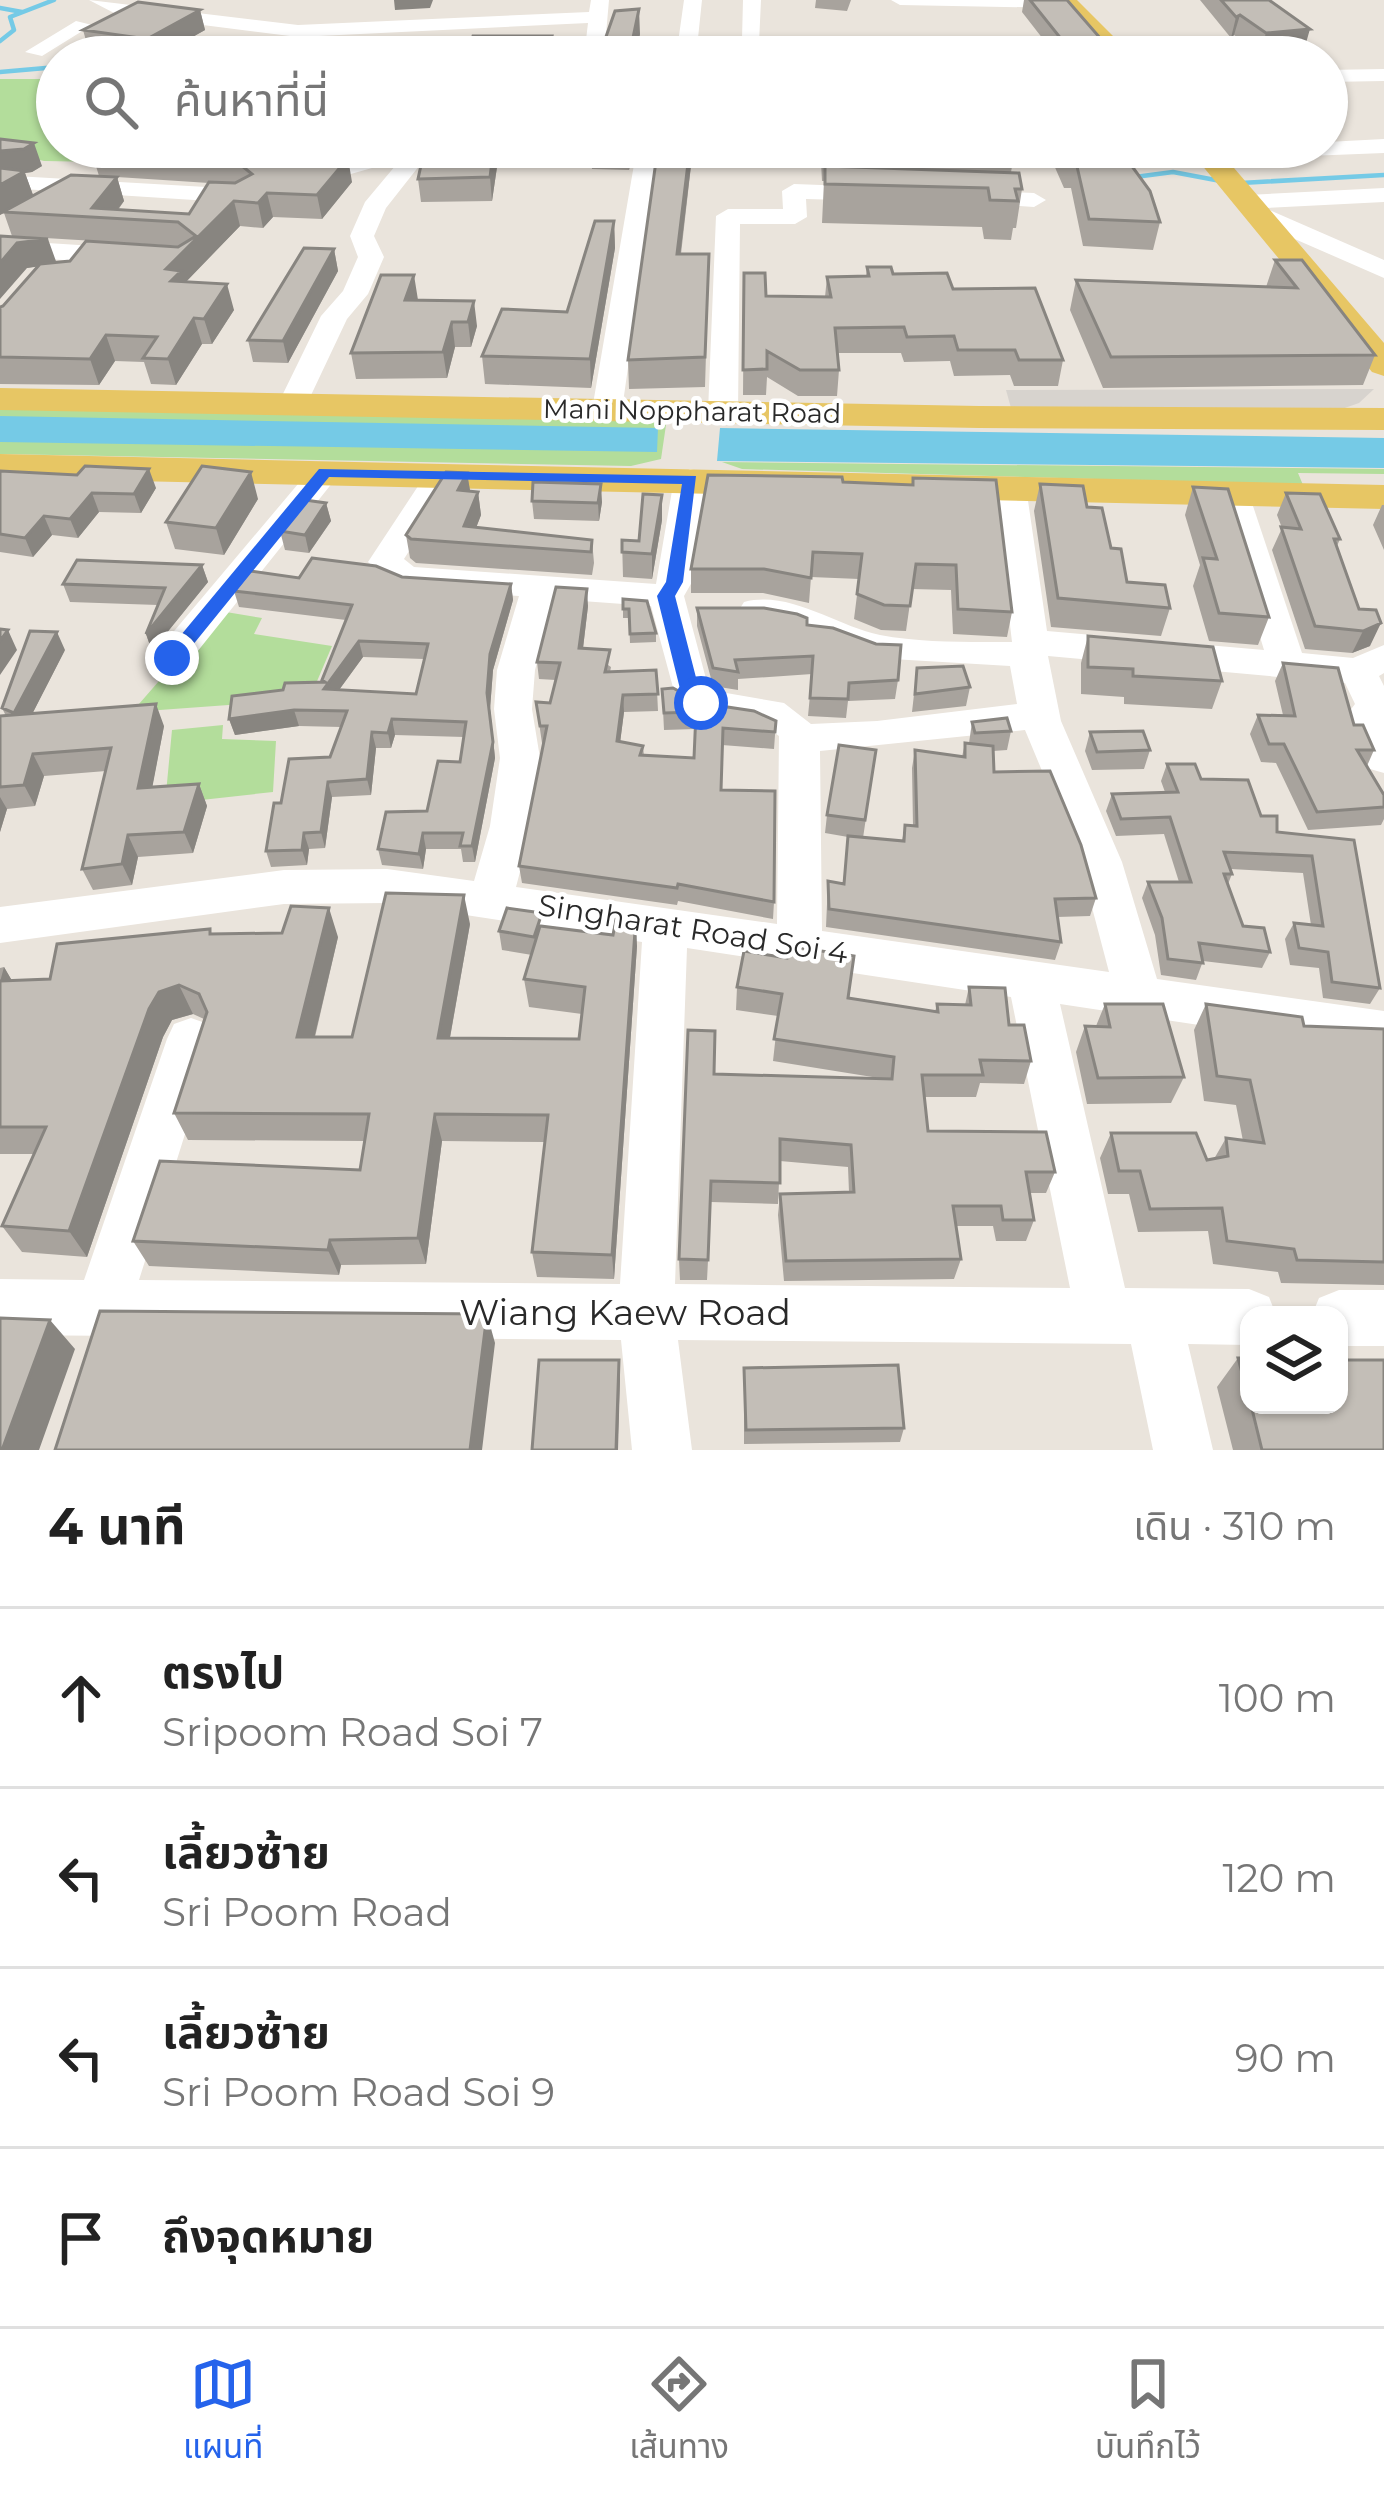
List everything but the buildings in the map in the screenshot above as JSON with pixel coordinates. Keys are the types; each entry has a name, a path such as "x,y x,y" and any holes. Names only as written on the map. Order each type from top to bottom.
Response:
{"main road":[{"path":"1065,2 1100,36"},
{"path":"1230,180 1384,365"},
{"name":"Mani Noppharat Road","path":"0,398 607,410 705,417 1373,415"},
{"path":"700,472 705,417"},
{"path":"0,466 631,478 700,472 1010,487 1384,497"}],"street":[{"path":"689,36 693,0"},
{"path":"752,0 752,36"},
{"path":"899,0 1065,2"},
{"path":"63,36 107,4 298,31 598,9"},
{"path":"83,25 169,36"},
{"path":"1348,75 1384,74"},
{"path":"1348,154 1384,146"},
{"path":"319,176 347,168"},
{"path":"293,404 335,316 355,294 371,256 362,236 374,207 406,168"},
{"path":"607,410 645,168"},
{"path":"1230,180 1284,168"},
{"path":"1230,180 1384,195"},
{"path":"1230,180 1384,270"},
{"path":"15,183 241,196"},
{"path":"17,221 69,189"},
{"path":"705,417 728,289 728,216 795,217 794,191 1034,200"},
{"path":"0,248 145,257"},
{"path":"39,277 69,276 84,254"},
{"path":"172,658 325,472"},
{"path":"700,472 667,603 692,697 701,703 781,714 794,723 800,738 799,945"},
{"path":"441,475 386,562 405,577 763,610 805,619 875,646 954,654 1029,648 1371,664 1376,709 1365,716 1384,759"},
{"path":"1010,487 1040,715 1102,866 1138,996"},
{"path":"1233,494 1286,662"},
{"path":"491,898 511,826 520,758 513,709 516,670 539,588"},
{"path":"800,738 877,735 1040,715"},
{"name":"Singharat Road Soi 4","path":"0,925 284,887 387,886 1384,1031"},
{"path":"662,1450 646,1312 666,924"},
{"path":"1030,981 1128,1316 1183,1450"},
{"path":"102,1308 191,1040"},
{"name":"Wiang Kaew Road","path":"0,1307 1240,1317"},
{"path":"1348,1318 1384,1318"}],"green space":[{"path":"0,79 36,79 36,159 0,150"},
{"path":"0,409 658,421 666,425 661,459 631,466 0,454"},
{"path":"722,462 1384,469 1384,474 1298,473 1303,485 742,469"},
{"path":"220,611 262,618 254,634 332,646 312,693 282,701 132,712"},
{"path":"223,725 222,739 276,741 273,792 165,804 172,730"}],"shaded area":[{"path":"1374,389 1359,403 1339,410 1011,408 1006,390"}],"water":[{"path":"0,416 658,428 657,452 0,442"},
{"path":"720,428 1384,438 1384,468 717,461"}],"waterway":[{"path":"0,41 14,30 10,17 54,0"},
{"path":"0,8 22,12"},
{"path":"0,72 36,69"},
{"path":"1135,177 1173,172 1226,182"},
{"path":"1241,183 1384,175"}],"route":[{"path":"172,658 325,472 690,479 675,582 666,596 692,697 701,703"}]}
